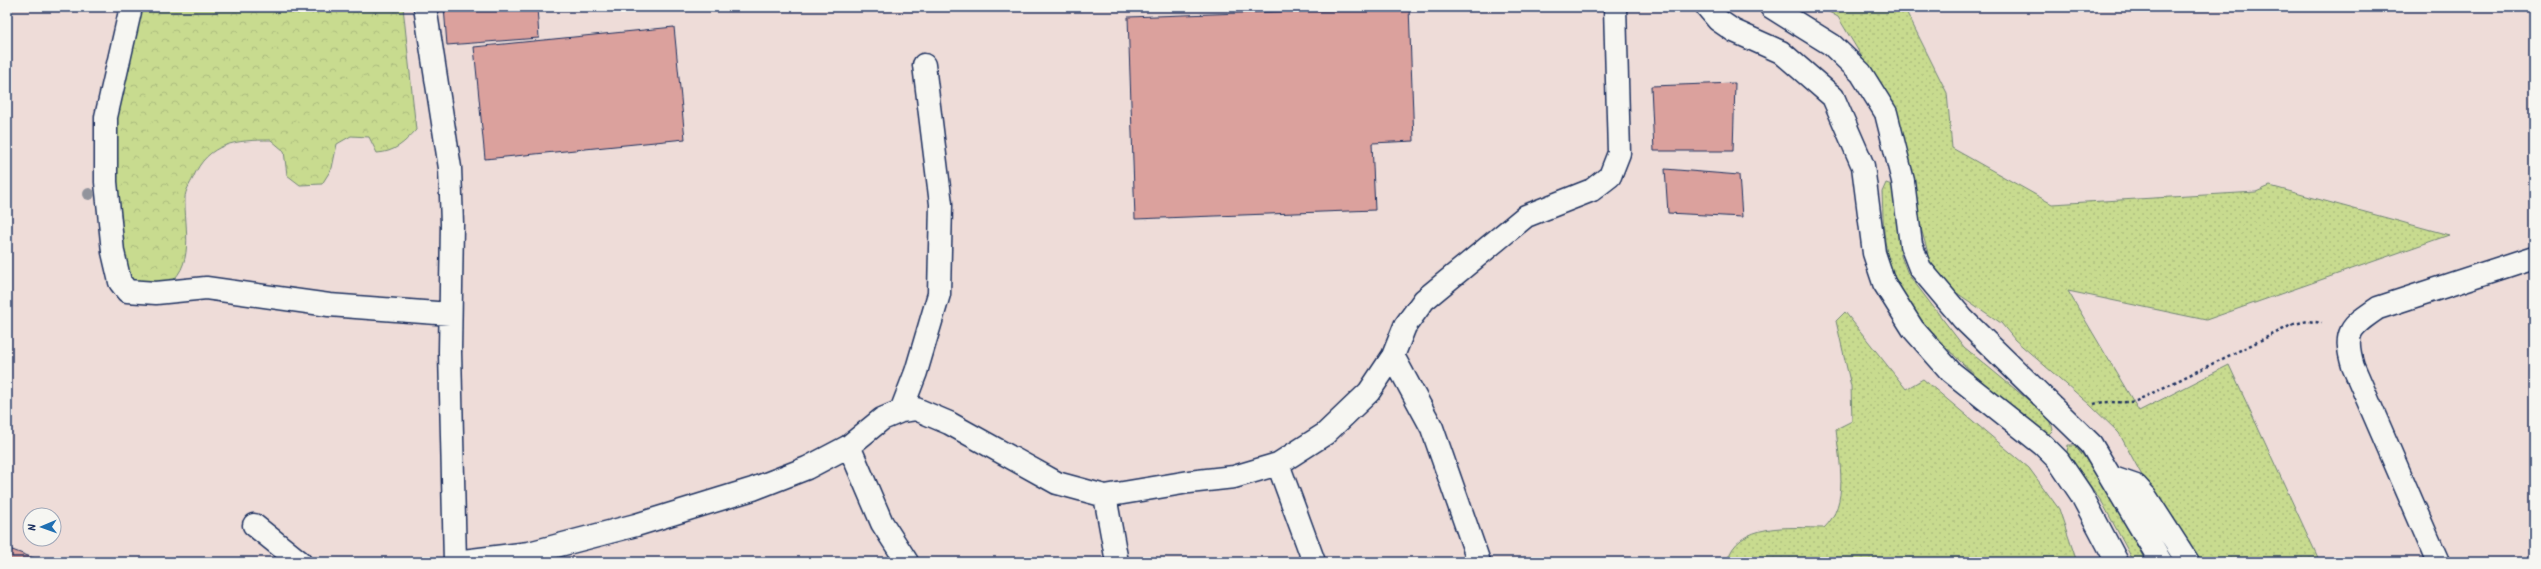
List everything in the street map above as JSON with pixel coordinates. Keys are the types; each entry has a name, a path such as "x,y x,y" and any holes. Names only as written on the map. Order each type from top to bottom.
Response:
{"street":[{"path":"131,7 106,117 106,182 114,252 120,282 127,291 156,293 206,288 329,305 450,314"},
{"path":"425,7 450,168 452,224 450,314 455,562 529,553 636,525 753,489 807,468 849,446 882,419 900,411 916,409 949,423 1056,483 1105,496 1189,482 1234,477 1278,464 1325,434 1368,392 1392,356 1405,326 1424,300 1486,247 1526,216 1592,190 1610,176 1619,152 1615,7"},
{"path":"1707,7 1718,20 1734,32 1781,52 1833,97 1863,166 1874,253 1884,283 1913,329 1951,372 2043,445 2058,460 2081,494 2117,562"},
{"path":"1781,52 1786,11 1832,44 1861,73 1886,113 1903,181 1911,245 1920,268 1963,319 2091,444 2113,478 2160,562"},
{"path":"900,411 916,372 939,294 941,204 924,65"},
{"path":"2438,562 2353,366 2348,349 2348,335 2356,323 2378,308 2534,258"},
{"path":"1392,356 1432,428 1479,562"},
{"path":"849,446 882,524 907,562"},
{"path":"1278,464 1314,562"},
{"path":"2113,478 2136,486 2146,497 2188,562"},
{"path":"1105,496 1117,562"},
{"path":"254,525 300,562"}],"path":[{"path":"2072,424 2095,404 2122,404 2136,402 2294,324 2308,321 2325,323 2348,335"}],"green space":[{"path":"132,7 279,7 299,13 313,7 403,7 416,130 399,146 389,151 377,153 369,137 351,136 337,144 332,168 322,184 300,185 287,175 284,151 271,140 235,143 215,150 199,166 186,193 185,210 187,234 185,258 181,269 174,279 164,287 153,289 131,289 121,241 112,101"},
{"path":"1820,7 1904,7 1947,93 1952,148 2052,204 2256,192 2270,186 2449,235 2206,320 2068,291 2139,411 2229,365 2320,562 2192,562 2173,533 2119,433 2089,404 2015,340 2001,323 1920,268 1928,253 1883,92 1838,17"},
{"path":"1886,183 1892,185 1901,256 1908,274 1964,347 2044,413 2051,422 2053,430 2049,434 2041,433 1975,376 1930,330 1911,306 1897,282 1886,250 1882,192"},
{"path":"1845,312 1906,389 1923,379 2029,468 2059,509 2077,562 1727,562 1733,549 1742,539 1753,533 1781,528 1824,528 1832,518 1837,507 1841,482 1836,429 1852,421 1851,386 1836,321"},
{"path":"2068,446 2076,446 2096,474 2146,562 2134,562 2103,504 2067,452"}],"building":[{"path":"444,7 537,7 539,38 447,45"},
{"path":"1409,7 1414,141 1372,143 1375,210 1135,219 1128,17"},
{"path":"674,27 685,139 485,159 474,47"},
{"path":"1735,83 1733,151 1654,151 1651,86"},
{"path":"1665,169 1739,175 1742,217 1668,213"},
{"path":"7,548 44,562 7,562"}]}
